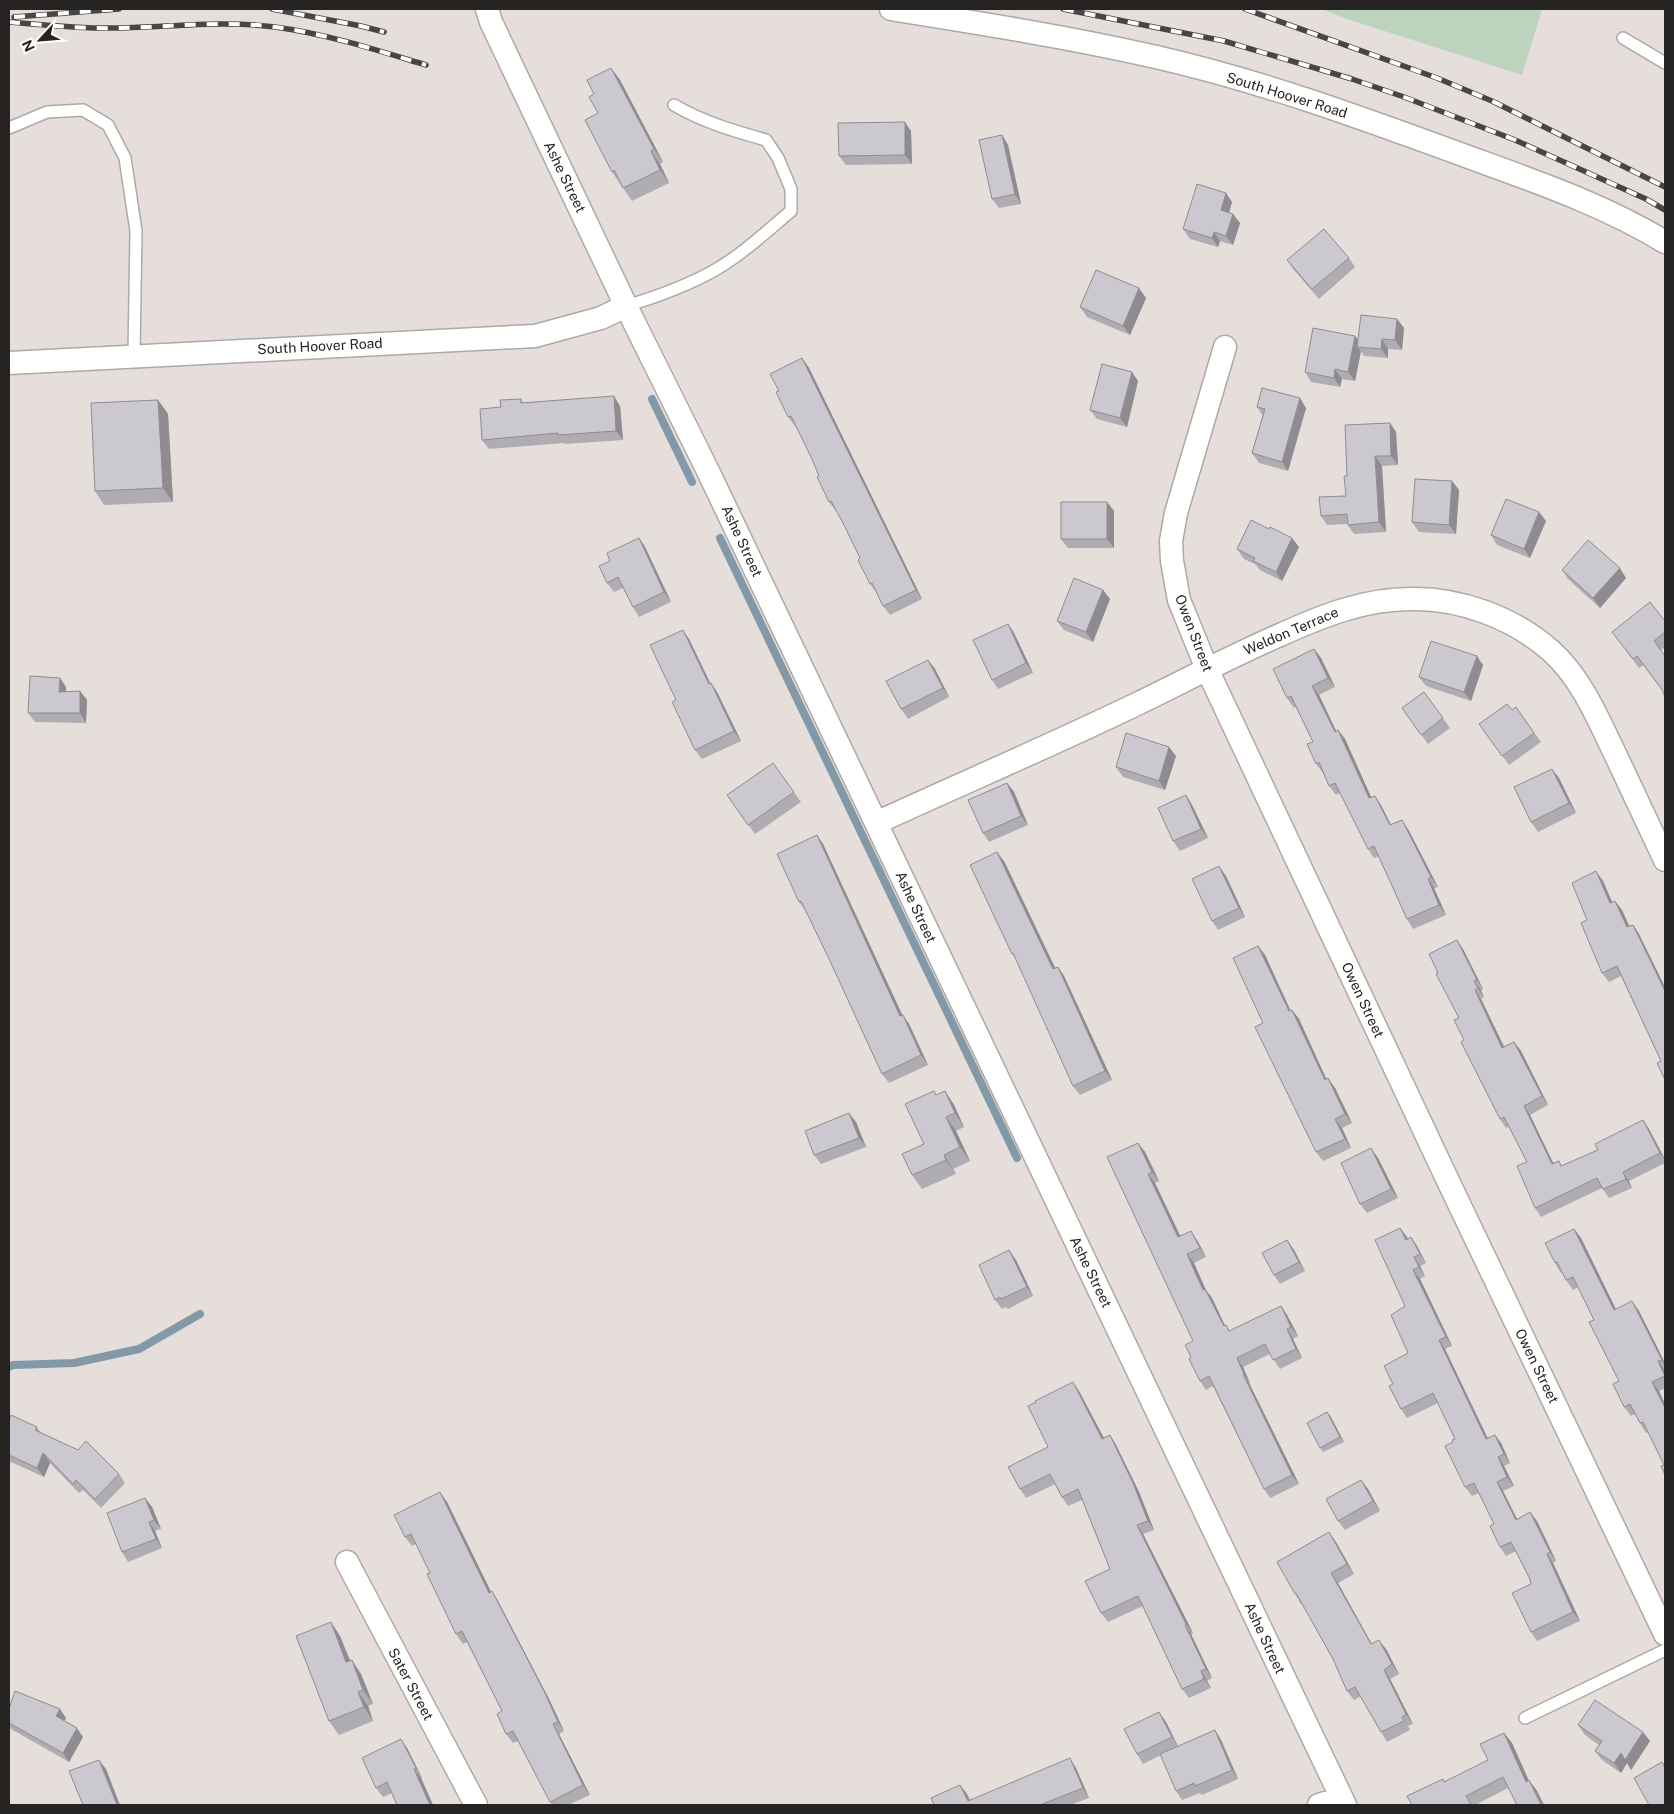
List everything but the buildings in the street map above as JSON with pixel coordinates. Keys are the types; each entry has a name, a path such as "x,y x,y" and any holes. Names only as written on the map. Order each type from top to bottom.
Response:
{"street":[{"name":"Ashe Street","path":"487,9 490,22 626,306 707,469 1343,1802"},
{"name":"South Hoover Road","path":"891,9 1001,27 1157,57 1294,95 1485,163 1582,201 1638,226 1665,242"},
{"name":"South Hoover Road","path":"9,362 535,336 601,318 626,306"},
{"name":"Owen Street","path":"1225,346 1176,513 1171,541 1172,561 1179,600 1207,669 1449,1183 1665,1634"},
{"name":"Weldon Terrace","path":"876,824 1138,704 1207,669 1321,617 1350,607 1413,598 1474,608 1503,619 1527,632 1553,652 1577,682 1596,715 1665,860"},
{"name":"Sater Street","path":"347,1562 476,1805"},
{"path":"1319,1805 1343,1802"}],"lane":[{"path":"1622,38 1665,64"},
{"path":"626,306 661,295 715,270 761,237 791,211 791,189 778,158 766,140 696,118 674,105"},
{"path":"9,128 48,112 83,110 108,125 124,158 136,230 134,355"},
{"path":"1525,1718 1665,1650"}],"green space":[{"path":"1322,9 1542,9 1522,75 1344,18"}],"waterway":[{"path":"652,399 692,482"},
{"path":"720,538 1017,1158"},
{"path":"9,1367 13,1365 74,1363 139,1349 200,1314"}],"railway":[{"path":"14,17 119,9"},
{"path":"272,9 384,32"},
{"path":"1063,9 1224,41 1352,79 1515,140 1646,199 1665,210"},
{"path":"1245,9 1437,78 1492,101 1665,187"},
{"path":"9,22 105,28 217,24 256,25 332,38 426,65"}]}
